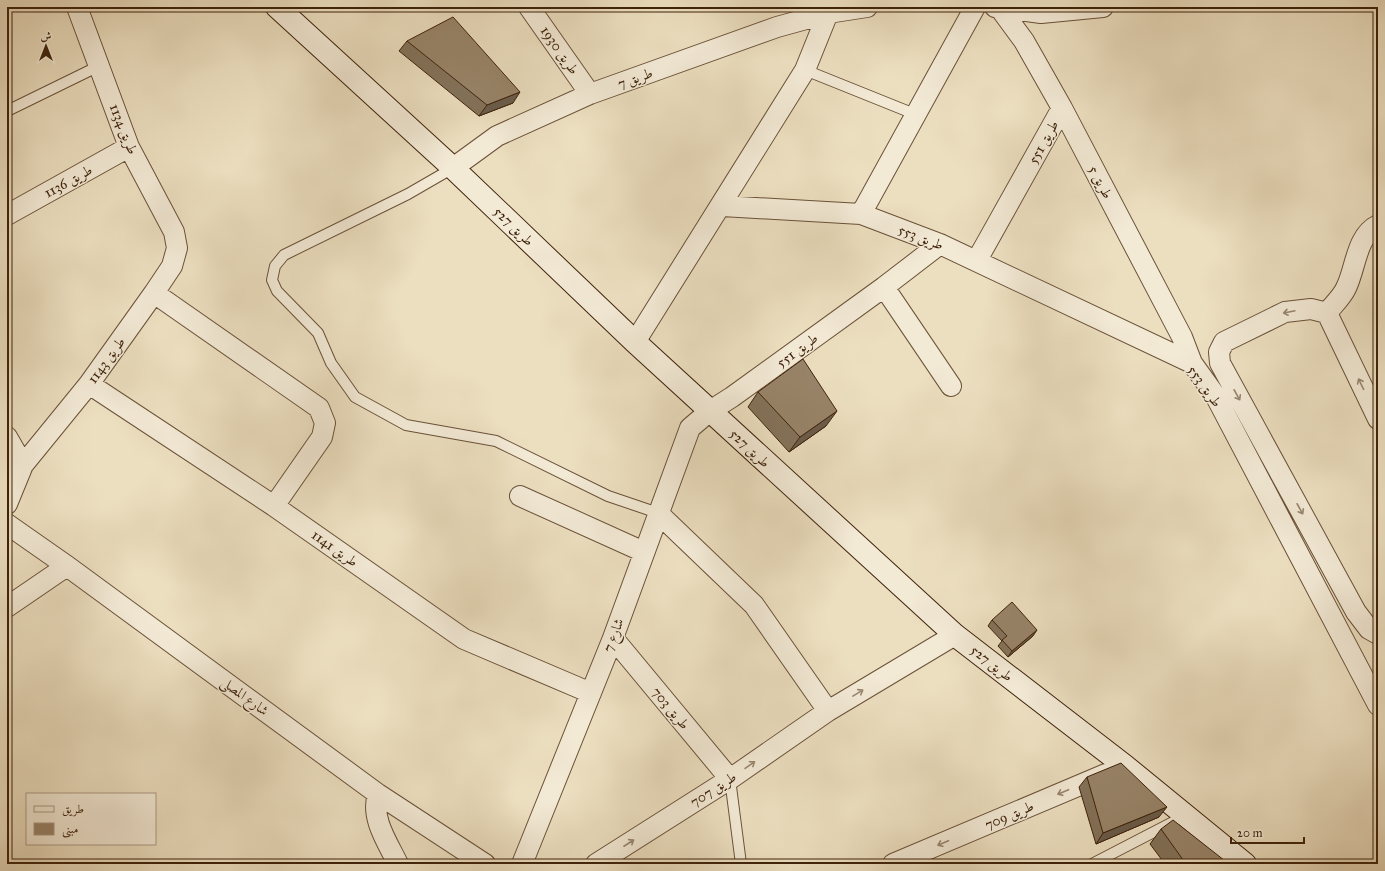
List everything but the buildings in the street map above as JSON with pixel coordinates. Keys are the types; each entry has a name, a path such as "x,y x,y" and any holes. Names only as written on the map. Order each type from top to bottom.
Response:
{"street":[{"name":"طريق 1134","path":"78,7 129,146 174,232 177,248"},
{"name":"طريق 527","path":"277,7 453,168 635,342 955,635 1125,766 1244,864"},
{"name":"طريق 1930","path":"529,7 590,94"},
{"name":"طريق 7","path":"453,168 497,136 590,94 777,27 828,13 867,7"},
{"path":"861,214 917,115 975,7"},
{"path":"998,7 1041,13 1103,7"},
{"name":"طريق 5","path":"998,7 1024,41 1062,108 1182,338 1192,363"},
{"path":"635,342 674,277 722,206 805,70 828,13"},
{"name":"طريق 551","path":"977,260 1062,108"},
{"name":"طريق 1136","path":"7,215 129,146"},
{"name":"طريق 553","path":"722,206 861,214 940,244 977,260 1192,363 1215,395 1378,706"},
{"path":"1327,313 1345,290 1361,244 1372,228 1378,225"},
{"name":"طريق 551","path":"710,411 732,397 884,287 940,244"},
{"name":"طريق 1143","path":"7,504 23,465 89,384 154,293 172,266 177,248"},
{"path":"884,287 951,386"},
{"path":"154,293 319,408 325,423 322,437 274,506"},
{"path":"1327,313 1311,309 1285,312 1224,342 1219,352 1220,363 1356,612 1369,629 1378,635 1348,651"},
{"path":"1327,313 1378,419"},
{"name":"طريق 1141","path":"89,384 274,506 464,638 591,693"},
{"name":"شارع 7","path":"522,864 613,638 690,428 710,411"},
{"path":"7,437 23,465"},
{"path":"520,496 644,552"},
{"path":"658,513 754,605 828,710"},
{"name":"شارع المصلى","path":"7,524 67,566 378,794 485,864"},
{"path":"7,607 67,566"},
{"name":"طريق 707","path":"596,864 730,778 828,710 955,635"},
{"name":"طريق 703","path":"613,638 730,778"},
{"name":"طريق 709","path":"893,864 1125,766"},
{"path":"378,794 376,805 377,816 398,864"}],"lane":[{"path":"7,111 99,66"},
{"path":"805,70 917,115"},
{"path":"453,168 408,194 284,254 275,266 272,280 277,291 318,333 331,363 355,397 406,425 496,441 608,496 658,513"},
{"path":"730,778 741,864"},
{"path":"1092,864 1185,816"}]}
